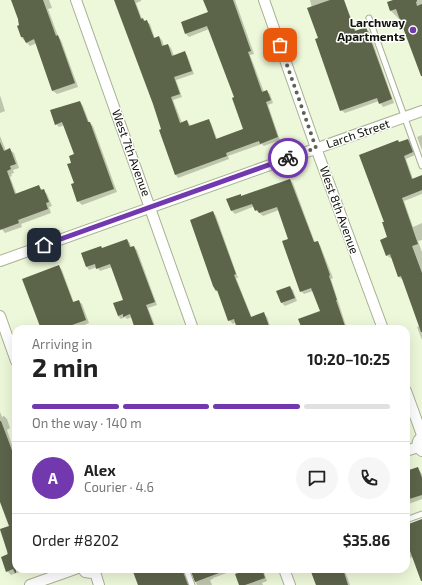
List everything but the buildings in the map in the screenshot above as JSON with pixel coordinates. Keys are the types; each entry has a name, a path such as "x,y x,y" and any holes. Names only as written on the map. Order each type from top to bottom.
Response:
{"street":[{"name":"West 7th Avenue","path":"76,0 192,325"},
{"name":"West 8th Avenue","path":"264,0 316,148 382,325"},
{"name":"Larch Street","path":"0,261 422,111"},
{"path":"0,316 12,350"},
{"path":"410,402 422,436 418,442 420,449 410,450"},
{"path":"30,585 64,573"},
{"path":"96,573 99,585"},
{"path":"286,573 290,585"}],"lane":[{"path":"369,18 422,166"},
{"path":"410,518 422,514"},
{"path":"188,573 192,585"}],"way so far":[{"path":"280,45 316,148 288,158"}],"place":[{"name":"Larchway Apartments","path":"413,30"}],"route":[{"path":"44,245 288,158"}]}
